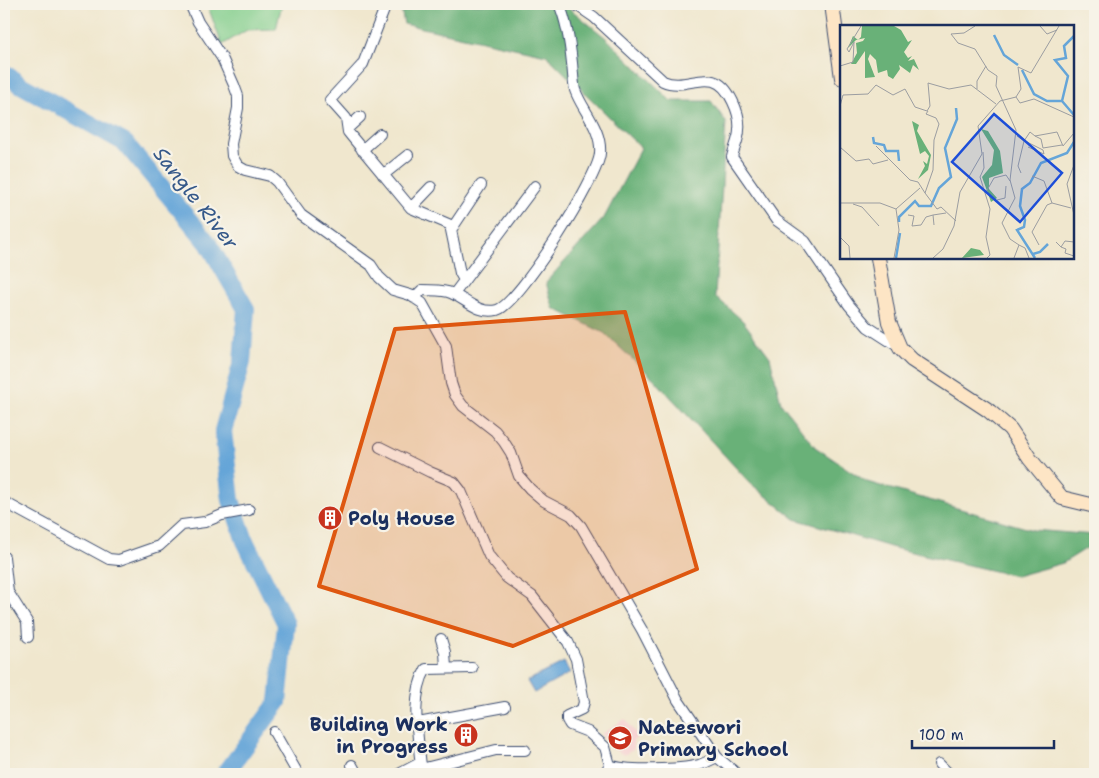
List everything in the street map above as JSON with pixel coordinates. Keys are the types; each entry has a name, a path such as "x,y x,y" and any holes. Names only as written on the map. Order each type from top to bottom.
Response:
{"street":[{"path":"190,4 198,22 222,58 236,90 238,108 231,144 232,156 238,166 245,170 270,176 277,182 301,215 370,265 378,277 393,290 422,303 446,346 451,383 455,395 463,406 495,431 511,453 519,476 530,489 544,501 571,515 581,526 642,630 678,700 717,757 737,774"},
{"path":"414,298 422,290 446,291 474,307 497,310 510,302 550,248 585,191 597,166 600,152 597,135 574,87 566,26 560,4"},
{"path":"575,4 594,17 663,81 672,85 713,81 723,87 732,99 740,130 732,157 776,220 805,241 849,305 868,327 900,348 912,360 973,400 1010,429 1030,459 1062,498 1095,506"},
{"path":"832,4 840,63"},
{"path":"384,10 362,64 330,100 346,118 348,132 411,208 453,226"},
{"path":"348,128 360,117"},
{"path":"362,150 380,134"},
{"path":"383,175 408,155"},
{"path":"464,280 460,272 451,230 481,185"},
{"path":"454,294 535,186"},
{"path":"411,208 431,187"},
{"path":"878,259 889,322 900,348"},
{"path":"380,447 454,482 461,491 489,556 506,578 532,596 568,642 576,659 584,702 582,708 567,716 567,720 570,725 588,732 605,747 610,765 604,774"},
{"path":"4,502 109,559 119,560 159,546 182,526 205,522 222,515 245,510"},
{"path":"4,558 8,592 27,622 28,637"},
{"path":"441,639 445,652 446,668"},
{"path":"421,766 417,727 417,694 421,676 426,669 472,668"},
{"path":"418,722 505,707"},
{"path":"274,732 298,774"},
{"path":"399,774 418,764 425,768 496,750 525,750"},
{"path":"610,765 618,768 644,769 697,765 717,757"},
{"path":"939,764 949,774"}],"highlighted area":[{"path":"625,312 697,569 513,646 319,586 395,329"}],"shaded area":[{"name":"Nateswori Primary School","path":"625,719 638,736 633,741 634,749 624,755 613,749 601,734"}],"green space":[{"path":"207,4 282,4 276,29 247,30 222,45"},
{"path":"400,4 564,4 606,38 671,101 711,101 726,122 715,296 743,321 770,357 781,403 815,447 867,482 1033,530 1095,535 1095,543 1063,563 1016,576 894,548 795,519 750,483 654,379 604,333 553,308 546,282 604,218 641,148 546,55 404,24"}],"water":[{"path":"564,662 570,673 534,693 527,681"}],"waterway":[{"name":"Sangle River","path":"4,73 21,85 125,143 208,243 246,309 242,362 223,431 231,500 245,541 286,624 278,702 225,774"}],"place":[{"name":"Poly House","path":"330,518"},
{"name":"Building Work in Progress","path":"466,735"},
{"name":"Nateswori Primary School","path":"620,738"}]}
